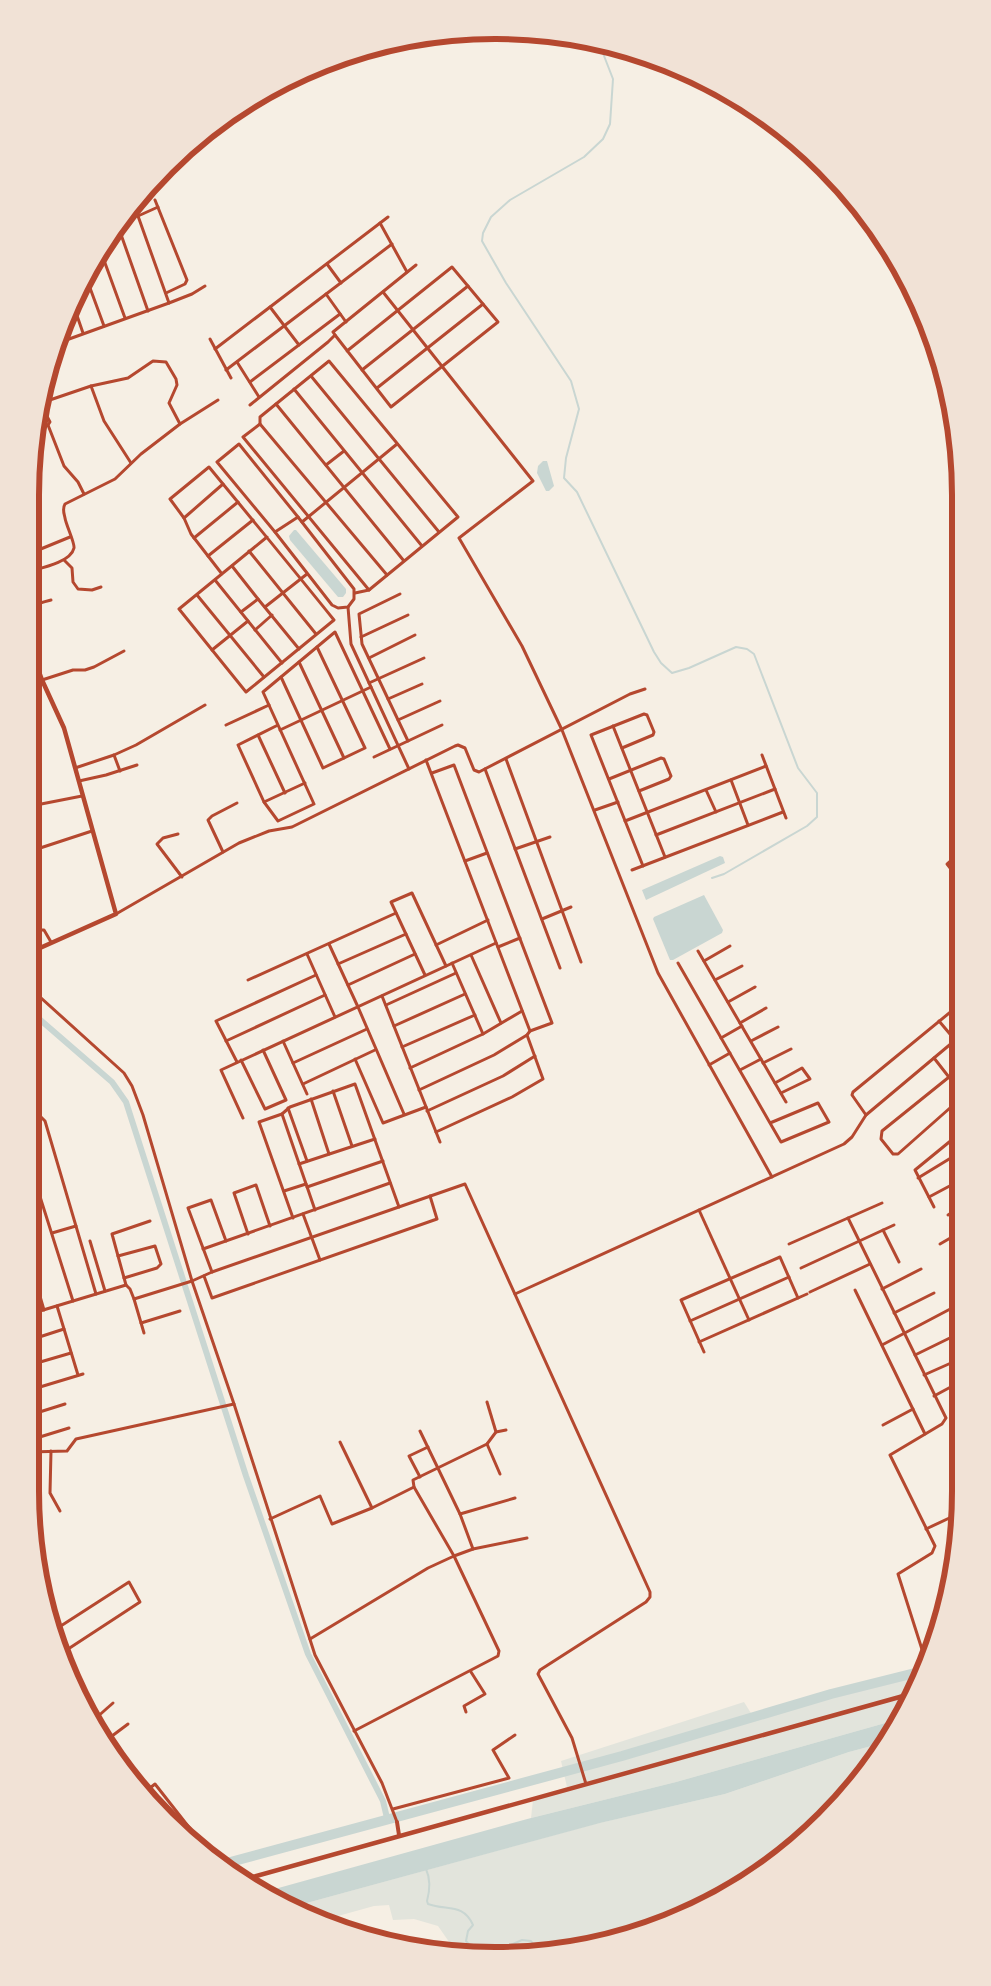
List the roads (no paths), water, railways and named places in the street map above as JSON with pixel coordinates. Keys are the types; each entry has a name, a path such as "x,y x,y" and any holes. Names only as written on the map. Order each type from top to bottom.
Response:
{"main road":[{"path":"39,672 64,728 116,914 39,948"},
{"path":"253,1877 903,1696"}],"street":[{"path":"155,200 186,280 185,284 166,293"},
{"path":"158,207 138,216 170,303"},
{"path":"215,349 388,217"},
{"path":"380,223 407,272"},
{"path":"121,235 148,311"},
{"path":"226,370 392,244"},
{"path":"104,261 125,318"},
{"path":"327,264 341,283"},
{"path":"347,351 452,267 498,322 392,407 347,351 333,332 416,265"},
{"path":"67,339 170,303 192,294 205,286"},
{"path":"362,370 468,286"},
{"path":"89,287 104,326"},
{"path":"383,292 533,481 459,538 522,646 562,730 658,973 772,1177"},
{"path":"326,294 346,322"},
{"path":"377,388 483,304"},
{"path":"270,307 299,345"},
{"path":"250,382 340,314"},
{"path":"77,315 83,333"},
{"path":"250,405 336,335"},
{"path":"210,339 231,378"},
{"path":"49,401 91,386 128,378 153,361 166,362 176,379 176,390 169,403 180,424"},
{"path":"355,592 369,590 458,517 329,361 260,417 260,424 387,575"},
{"path":"237,362 259,397"},
{"path":"310,376 439,532"},
{"path":"91,386 104,421 131,463"},
{"path":"294,390 422,546"},
{"path":"39,569 52,566 64,560 73,550 74,546 63,506 115,479 157,440 218,400"},
{"path":"276,404 404,561"},
{"path":"47,414 50,422 48,425 64,466 78,482 84,494"},
{"path":"260,424 243,437 369,590"},
{"path":"44,427 48,425"},
{"path":"239,444 298,516 355,592 354,599 348,607 342,609 332,605 275,532 216,462 239,444"},
{"path":"302,522 397,444"},
{"path":"326,465 344,451"},
{"path":"222,574 194,538 184,518 170,499 209,467 267,537 334,620 246,692 180,610 267,537"},
{"path":"184,518 223,484"},
{"path":"194,538 238,502"},
{"path":"275,532 298,516"},
{"path":"208,556 253,520"},
{"path":"39,550 70,537"},
{"path":"250,551 316,634"},
{"path":"64,560 72,568 73,582 78,589 92,590 101,587"},
{"path":"232,566 299,648"},
{"path":"265,607 307,574"},
{"path":"215,580 282,663"},
{"path":"400,594 359,614 361,637 369,658 408,741"},
{"path":"197,595 264,677"},
{"path":"241,612 258,599"},
{"path":"39,603 51,600"},
{"path":"348,607 351,644 409,769"},
{"path":"361,637 408,615"},
{"path":"255,630 272,616"},
{"path":"212,650 248,621"},
{"path":"390,749 363,690 335,632 263,692 279,728 305,783 314,804 278,821 264,802 238,745 258,735 279,728 301,720 363,690 378,679 424,658"},
{"path":"369,658 415,635"},
{"path":"281,677 323,768 365,748 317,646"},
{"path":"42,680 74,670 85,670 94,667 124,652"},
{"path":"299,662 344,758"},
{"path":"388,699 422,684"},
{"path":"116,914 223,852 269,831 292,827 458,745 465,748 475,771 479,772 630,694 645,689"},
{"path":"398,720 440,701"},
{"path":"75,768 136,746 205,704"},
{"path":"226,725 269,705"},
{"path":"622,748 652,735 654,732 647,715 644,714 591,735 643,866"},
{"path":"374,757 442,725"},
{"path":"613,726 665,857"},
{"path":"258,735 284,793"},
{"path":"762,754 786,818"},
{"path":"114,755 120,771"},
{"path":"608,779 661,758 664,759 671,776 669,779 639,791"},
{"path":"506,759 581,962"},
{"path":"426,760 530,1031"},
{"path":"78,782 120,771 137,764"},
{"path":"419,1090 494,1055 527,1035 530,1031 552,1023 454,765 432,773"},
{"path":"625,821 766,766"},
{"path":"486,769 560,968"},
{"path":"731,780 748,825"},
{"path":"264,802 305,783"},
{"path":"656,835 774,789"},
{"path":"706,790 716,812"},
{"path":"39,804 82,796"},
{"path":"595,810 618,802"},
{"path":"223,852 208,820 237,803"},
{"path":"632,870 783,812"},
{"path":"39,848 92,831"},
{"path":"178,834 163,838 157,844 182,877"},
{"path":"515,849 550,837"},
{"path":"465,861 487,853"},
{"path":"952,859 947,864 952,870"},
{"path":"425,975 391,902 412,892 446,966"},
{"path":"542,919 572,908"},
{"path":"248,980 396,913"},
{"path":"436,945 488,920"},
{"path":"39,930 44,930 51,942"},
{"path":"338,964 406,934"},
{"path":"243,1118 221,1070 470,954 520,938"},
{"path":"329,944 358,1006 375,1050 404,1114"},
{"path":"704,961 730,946"},
{"path":"698,951 786,1102"},
{"path":"307,954 335,1017"},
{"path":"348,985 415,954"},
{"path":"470,954 501,1023"},
{"path":"452,963 483,1034"},
{"path":"678,963 740,1070 770,1123 781,1142 828,1122 818,1102 770,1123"},
{"path":"715,980 742,966"},
{"path":"386,1005 456,972"},
{"path":"237,1062 216,1021 316,975"},
{"path":"728,1002 754,987"},
{"path":"394,1026 465,994"},
{"path":"226,1041 326,995"},
{"path":"382,995 440,1142"},
{"path":"39,996 124,1073 130,1082 143,1115 191,1281 310,1639 324,1675 382,1783 397,1822 399,1836"},
{"path":"721,1038 766,1008"},
{"path":"410,1068 483,1034 522,1011"},
{"path":"866,1115 852,1096 853,1092 952,1011"},
{"path":"402,1047 475,1015"},
{"path":"939,1021 952,1036"},
{"path":"751,1041 778,1027"},
{"path":"293,1063 367,1029"},
{"path":"436,1132 512,1098 543,1079 527,1035"},
{"path":"283,1041 307,1094"},
{"path":"515,1294 844,1144 852,1137 866,1115 952,1043"},
{"path":"763,1063 791,1049"},
{"path":"241,1060 265,1109 286,1100 263,1050"},
{"path":"303,1084 375,1050"},
{"path":"709,1065 730,1053"},
{"path":"355,1059 383,1123 404,1114 426,1109 503,1076 535,1056"},
{"path":"934,1058 952,1080"},
{"path":"740,1070 761,1059"},
{"path":"775,1083 802,1068 810,1080 781,1093"},
{"path":"950,1077 882,1131 881,1139 894,1154 898,1154 952,1106"},
{"path":"293,1218 259,1122 282,1114 288,1108 355,1084 399,1207"},
{"path":"333,1092 352,1146"},
{"path":"311,1099 329,1154"},
{"path":"288,1108 307,1161"},
{"path":"282,1114 315,1210"},
{"path":"39,1117 45,1121 96,1294"},
{"path":"299,1164 375,1139"},
{"path":"934,1207 915,1170 952,1140"},
{"path":"918,1178 952,1157"},
{"path":"284,1191 383,1162"},
{"path":"203,1249 390,1183"},
{"path":"134,1299 191,1281 465,1184 650,1592 650,1597 646,1602 540,1670 538,1674 572,1738 586,1785"},
{"path":"248,1234 234,1193 256,1185 270,1226"},
{"path":"929,1197 952,1185"},
{"path":"39,1193 73,1301"},
{"path":"204,1276 212,1298 437,1219 430,1196"},
{"path":"212,1272 188,1208 211,1200 226,1241"},
{"path":"790,1244 882,1202"},
{"path":"699,1210 749,1320"},
{"path":"948,1215 952,1212"},
{"path":"303,1214 320,1260"},
{"path":"848,1218 946,1418 945,1422 891,1453 890,1458 935,1546 934,1550 898,1574 922,1651"},
{"path":"144,1332 134,1299 126,1285 112,1234 150,1221"},
{"path":"801,1268 894,1225"},
{"path":"52,1233 76,1226"},
{"path":"882,1230 899,1262"},
{"path":"940,1244 952,1237"},
{"path":"90,1242 105,1291"},
{"path":"118,1256 152,1245 156,1248 161,1264 157,1268 124,1278"},
{"path":"704,1352 680,1300 780,1257 798,1298"},
{"path":"699,1342 870,1264"},
{"path":"882,1289 921,1269"},
{"path":"690,1321 789,1277"},
{"path":"39,1311 126,1285"},
{"path":"855,1290 925,1434"},
{"path":"39,1293 44,1310"},
{"path":"894,1313 934,1293"},
{"path":"39,1387 80,1374 56,1306"},
{"path":"882,1345 952,1307"},
{"path":"141,1322 180,1311"},
{"path":"39,1337 64,1329"},
{"path":"915,1355 952,1337"},
{"path":"39,1362 72,1353"},
{"path":"924,1375 952,1363"},
{"path":"934,1396 952,1386"},
{"path":"487,1402 496,1432"},
{"path":"39,1412 65,1404"},
{"path":"39,1452 68,1450 76,1439 232,1404"},
{"path":"883,1425 913,1410"},
{"path":"39,1437 69,1428"},
{"path":"354,1731 496,1659 499,1651 454,1556 414,1487 413,1480 487,1444 496,1432 506,1430"},
{"path":"420,1431 460,1514 473,1549"},
{"path":"340,1442 372,1508"},
{"path":"487,1444 500,1474"},
{"path":"420,1476 409,1456 428,1446"},
{"path":"51,1452 50,1493 60,1511"},
{"path":"270,1519 320,1496 332,1524 372,1508 414,1487"},
{"path":"460,1514 515,1498"},
{"path":"926,1529 951,1517"},
{"path":"310,1639 428,1568 473,1549 527,1538"},
{"path":"60,1627 129,1582 140,1602 68,1649"},
{"path":"466,1712 464,1706 485,1694 471,1672"},
{"path":"98,1716 113,1703"},
{"path":"111,1737 128,1724"},
{"path":"393,1810 509,1778 493,1750 515,1735"},
{"path":"149,1789 155,1784 196,1836"}],"waterway":[{"path":"602,52 613,79 610,124 603,139 584,157 510,200 491,217 483,233 482,241 506,283 571,381 579,409 566,458 564,478 577,492 654,652 661,663 672,673 689,668 736,647 747,649 754,654 798,768 817,793 817,817 807,826 724,874 712,878"},
{"path":"39,1019 112,1082 126,1102 246,1476 308,1654 383,1801 387,1818"},
{"path":"230,1862 622,1756 831,1694 913,1673"},
{"path":"426,1869 429,1881 428,1904 464,1913 473,1925 468,1931 466,1941 471,1946"},
{"path":"507,1947 522,1940 531,1941 534,1945"}]}
